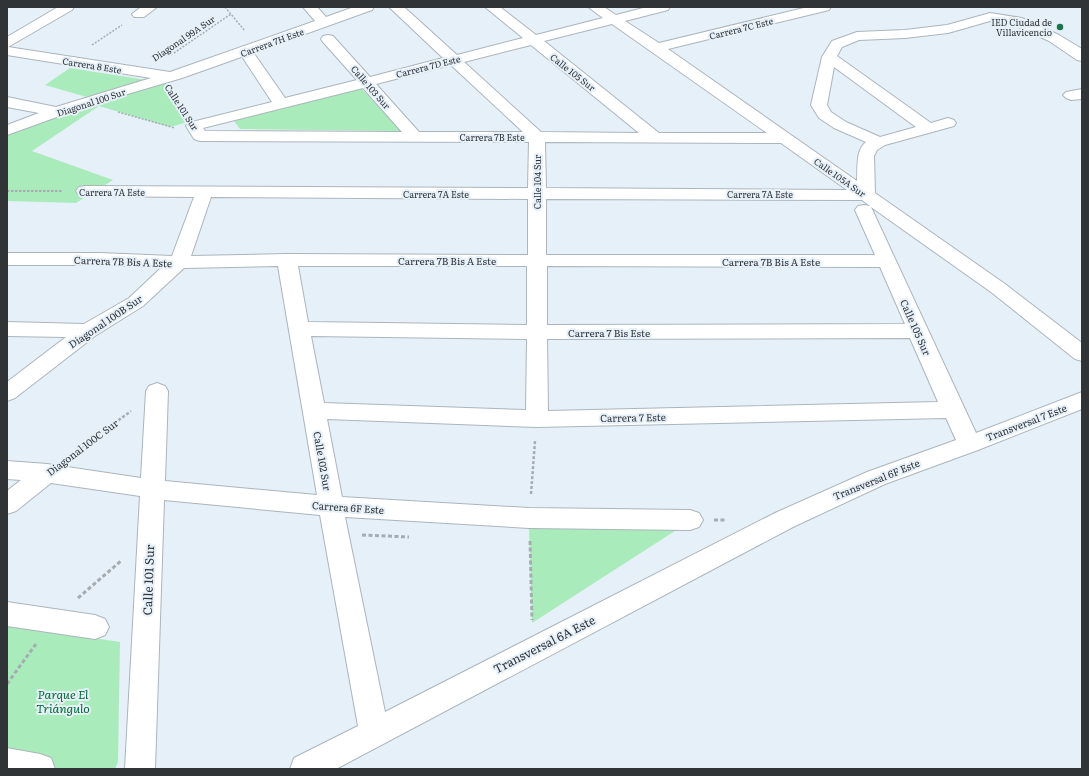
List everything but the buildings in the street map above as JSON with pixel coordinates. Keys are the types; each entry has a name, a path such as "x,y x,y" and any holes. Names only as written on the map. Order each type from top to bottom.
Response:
{"street":[{"path":"7,43 67,7"},
{"path":"310,7 324,23"},
{"name":"Carrera 7H Este","path":"170,77 367,7"},
{"path":"396,7 537,137"},
{"name":"Calle 105 Sur","path":"492,7 531,40 654,137"},
{"name":"Calle 105A Sur","path":"595,7 657,48 784,138 865,203 998,288 1082,354"},
{"name":"Carrera 7D Este","path":"197,131 281,104 663,7"},
{"name":"Carrera 7C Este","path":"657,48 824,7"},
{"path":"879,142 840,125 825,115 819,105 829,57 837,44 857,36 905,34 948,29 990,17 1017,21 1054,38 1078,52 1082,57"},
{"name":"Calle 103 Sur","path":"328,38 414,136"},
{"name":"Carrera 8 Este","path":"7,51 170,77"},
{"path":"829,57 928,128"},
{"path":"250,58 281,104"},
{"name":"Diagonal 100 Sur","path":"7,130 85,102 170,77"},
{"path":"7,102 58,112"},
{"path":"865,203 866,156 870,147 879,142 948,123"},
{"name":"Carrera 7B Este","path":"197,131 414,136 784,138"},
{"name":"Calle 104 Sur","path":"537,137 537,419"},
{"name":"Carrera 7A Este","path":"85,191 537,194 865,203"},
{"name":"Diagonal 100B Sur","path":"7,393 88,331 136,302 179,262 204,192"},
{"name":"Calle 105 Sur","path":"865,203 887,261 953,410 970,444"},
{"name":"Carrera 7B Bis A Este","path":"7,259 100,259 179,262 287,260 887,261"},
{"name":"Calle 102 Sur","path":"287,260 331,506 374,733"},
{"path":"7,329 88,331"},
{"name":"Carrera 7 Bis Este","path":"299,329 537,332 918,331"},
{"name":"Calle 101 Sur","path":"140,769 157,391"},
{"name":"Transversal 7 Este","path":"970,444 1082,400"},
{"name":"Carrera 7 Este","path":"314,411 537,419 953,410"},
{"name":"Transversal 6F Este","path":"784,520 876,478 970,444"},
{"name":"Carrera 6F Este","path":"7,470 47,473 152,489 331,506 529,518 690,520"},
{"name":"Diagonal 100C Sur","path":"7,504 47,473"},
{"name":"Transversal 6A Este","path":"305,769 784,520"},
{"path":"7,614 95,627"},
{"path":"7,763 40,769"}],"path":[{"path":"225,7 259,46"},
{"path":"68,61 144,10"},
{"name":"Diagonal 99A Sur","path":"144,73 231,14"},
{"name":"Calle 101 Sur","path":"170,77 197,131"},
{"path":"85,102 197,131"},
{"name":"Carrera 7A Este","path":"7,191 85,191"},
{"name":"Diagonal 100C Sur","path":"47,473 157,391"}],"green space":[{"path":"70,68 166,83 191,121 170,127 99,106 32,151 113,180 76,203 7,201 7,125 90,98 45,85"},
{"path":"361,88 401,131 240,129 234,121"},
{"path":"529,528 678,529 532,623"},
{"name":"Parque El Triángulo","path":"7,625 120,642 118,762 115,769 7,769"}],"place":[{"name":"IED Ciudad de Villavicencio","path":"1060,27"}]}
